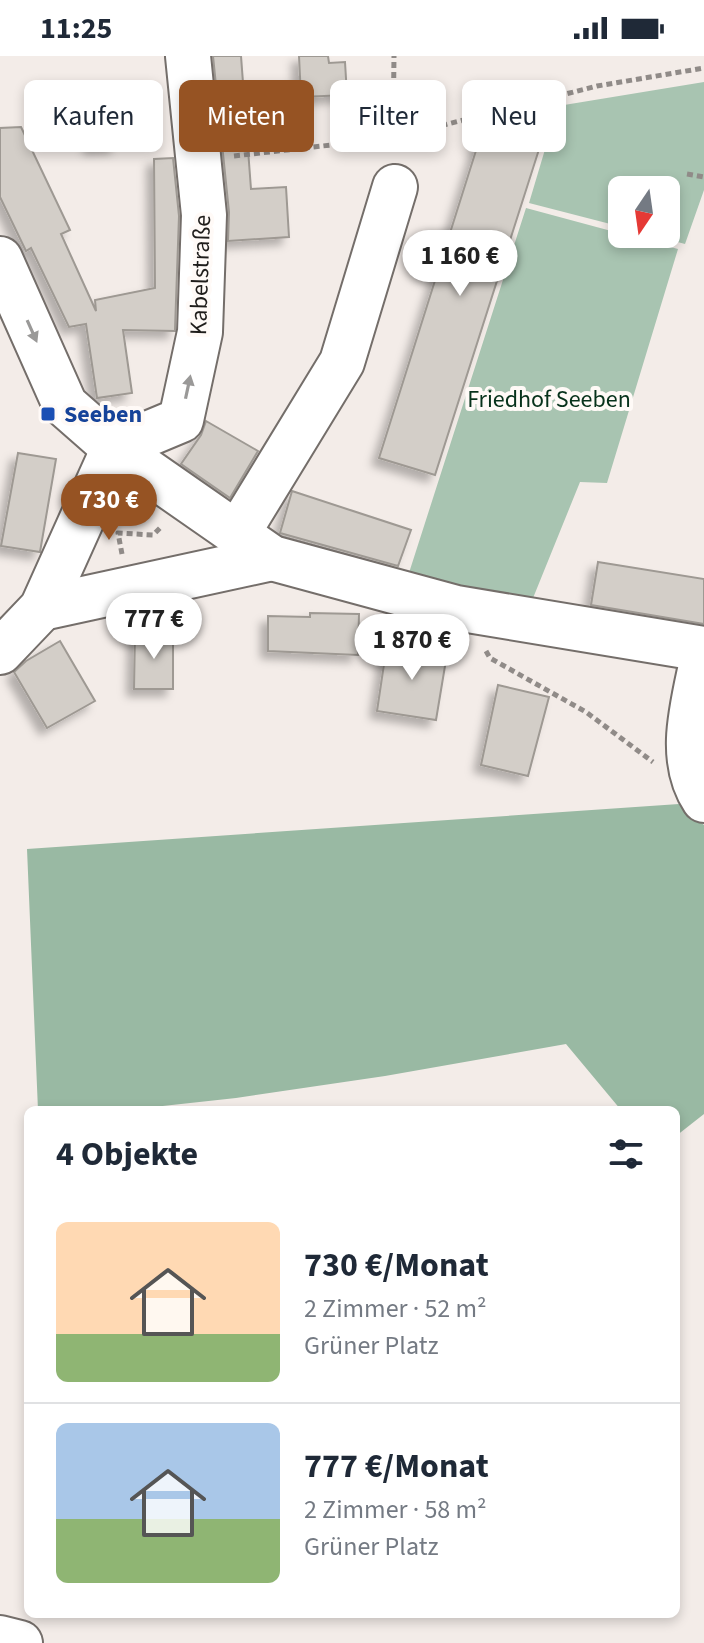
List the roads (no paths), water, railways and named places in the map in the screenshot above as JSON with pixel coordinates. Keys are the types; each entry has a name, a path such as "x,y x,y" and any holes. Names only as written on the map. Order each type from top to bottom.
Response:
{"street":[{"name":"Kabelstraße","path":"114,448 181,420 200,332 204,215 188,56"},
{"path":"237,534 342,362 395,187"},
{"path":"0,259 65,405 114,448 272,558 464,609 704,650 692,712 688,757 701,796"},
{"path":"0,652 42,608 114,448"},
{"path":"42,608 272,558"},
{"path":"0,1638 20,1643"}],"place":[{"name":"Seeben","path":"48,414"}],"park label":[{"name":"Friedhof Seeben","path":"549,399"}]}
